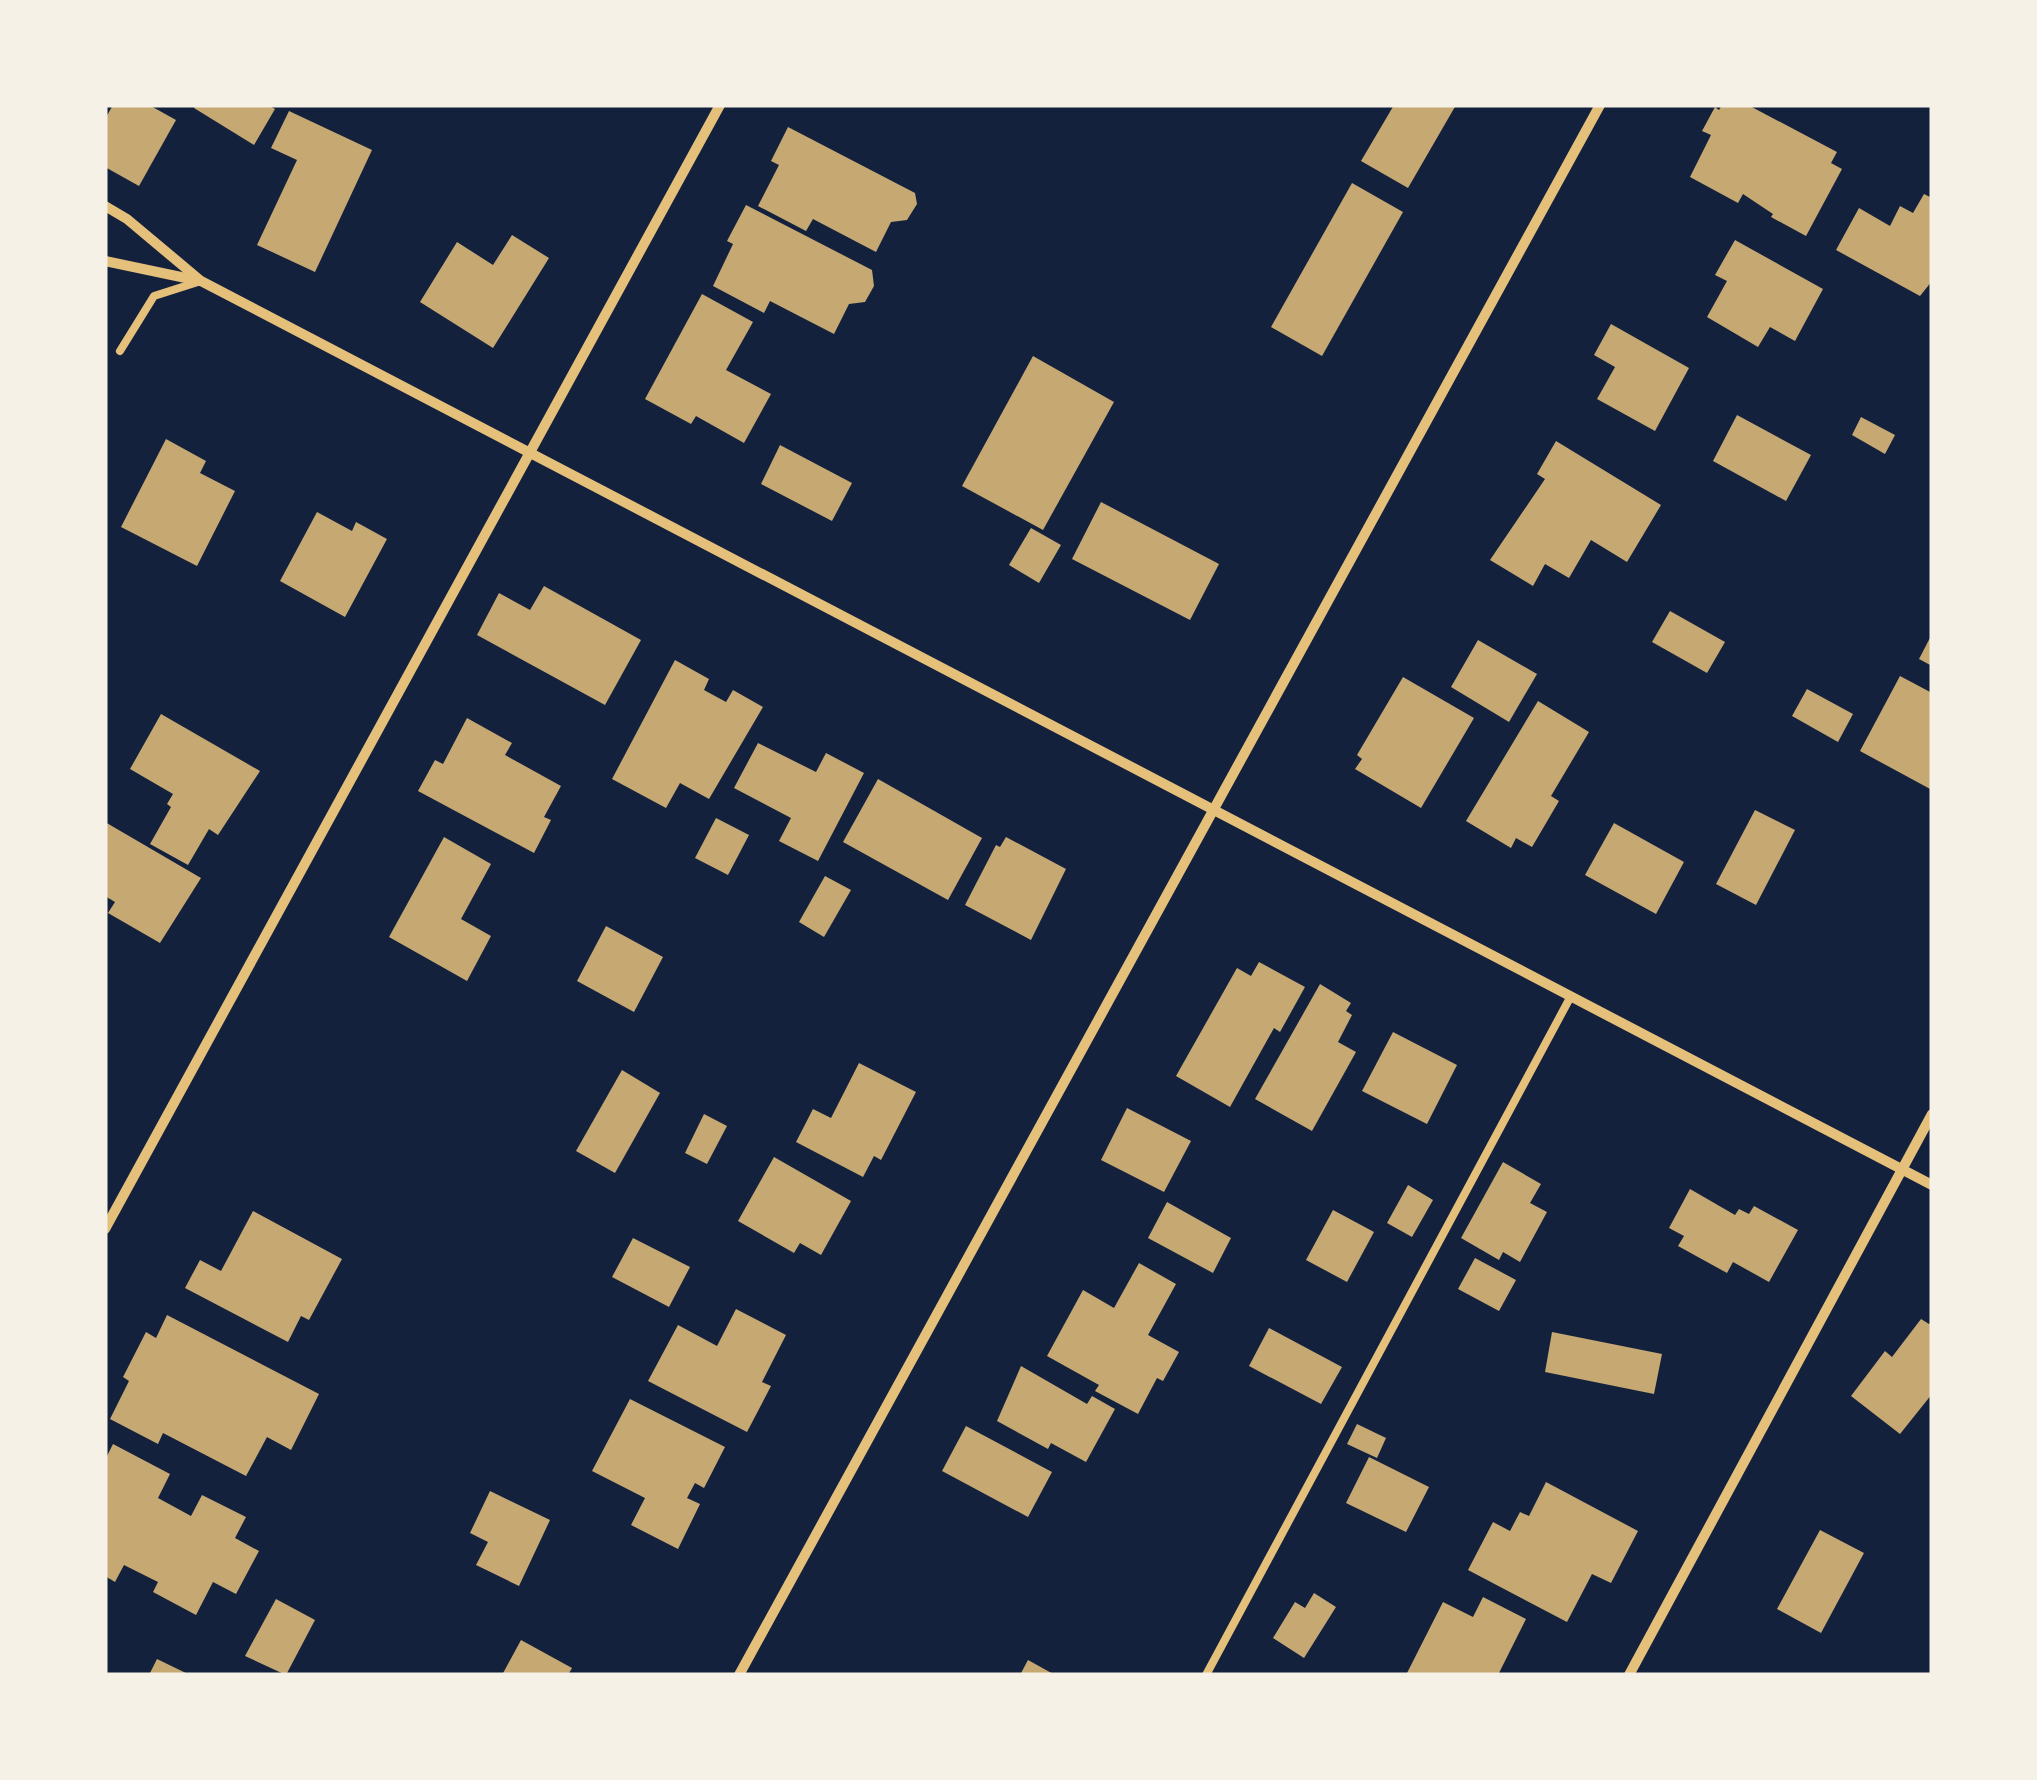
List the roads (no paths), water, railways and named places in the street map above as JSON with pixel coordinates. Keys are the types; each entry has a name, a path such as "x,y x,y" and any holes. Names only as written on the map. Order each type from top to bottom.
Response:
{"street":[{"path":"105,1229 720,105"},
{"path":"739,1675 1600,105"},
{"path":"105,206 127,218 200,281 1932,1185"},
{"path":"105,260 200,281"},
{"path":"1629,1675 1932,1114"}],"lane":[{"path":"120,351 154,296 200,281"},
{"path":"1206,1675 1571,996"}]}
